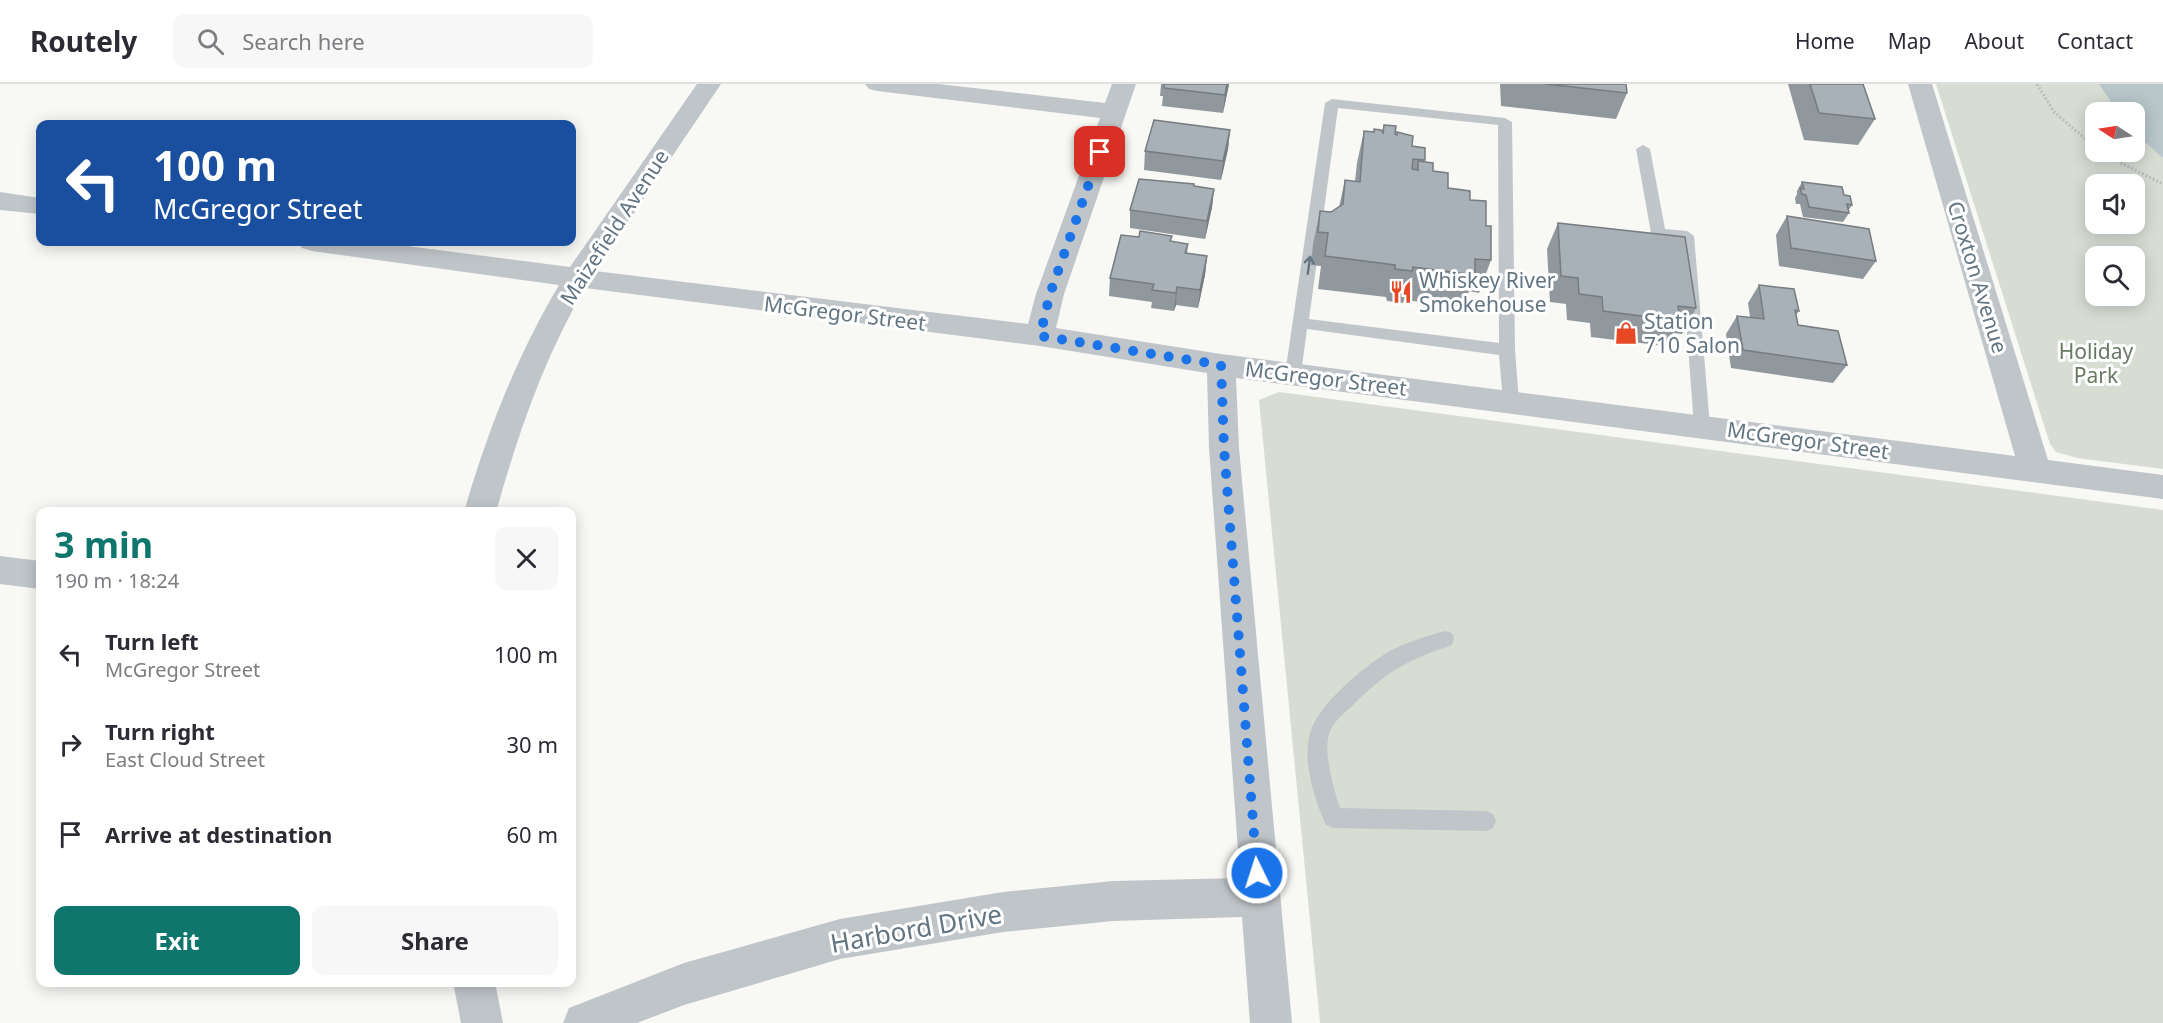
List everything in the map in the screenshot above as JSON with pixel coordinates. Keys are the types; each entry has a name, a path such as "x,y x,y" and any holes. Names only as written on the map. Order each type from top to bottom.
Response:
{"street":[{"name":"Maizefield Avenue","path":"481,507 492,467 516,401 533,362 577,277 709,84"},
{"path":"877,84 1114,112"},
{"path":"1040,336 1050,294 1124,84"},
{"name":"Croxton Avenue","path":"1920,84 2035,470"},
{"path":"0,201 36,206"},
{"name":"McGregor Street","path":"342,246 758,302 1040,336 1221,365 2163,487"},
{"path":"1221,365 1224,448 1271,1023"},
{"path":"0,570 36,574"},
{"name":"Harbord Drive","path":"584,1023 684,984 840,939 1003,912 1113,901 1259,897"},
{"path":"475,987 482,1023"}],"lane":[{"path":"1293,374 1332,104 1505,122 1507,350 1511,401"},
{"path":"1643,149 1658,233 1687,236 1702,426"},
{"path":"1300,323 1507,350"},
{"path":"1445,639 1418,647 1389,662 1333,711 1320,730 1319,760 1325,791 1333,818 1486,821"}],"path":[{"path":"2037,84 2042,97 2063,123 2085,140"},
{"path":"2119,162 2163,184"}],"green space":[{"name":"Holiday Park","path":"1936,84 2163,84 2163,469 2077,458 2056,452 2050,444"},
{"path":"1279,392 2163,510 2163,1023 1320,1023 1259,400"}],"shaded area":[{"path":"2099,84 2163,84 2163,158 2145,142 2145,102 2111,102"}],"building":[{"path":"1164,84 1227,84 1225,95 1164,88"},
{"path":"1546,84 1626,84 1627,93"},
{"path":"1810,84 1863,84 1875,119 1819,113"},
{"path":"1154,120 1230,130 1223,161 1145,151"},
{"path":"1384,125 1396,126 1395,134 1397,135 1397,132 1413,136 1412,146 1425,148 1425,160 1413,159 1412,169 1418,170 1418,161 1433,163 1433,171 1448,173 1448,188 1470,191 1470,200 1486,201 1486,226 1491,226 1491,260 1475,259 1475,275 1413,267 1412,271 1395,269 1395,265 1325,256 1328,233 1318,232 1320,211 1331,212 1343,204 1345,180 1360,182 1364,131 1374,132 1374,129 1381,130 1383,133"},
{"path":"1139,179 1194,184 1194,186 1214,189 1207,221 1130,210"},
{"path":"1802,182 1842,187 1844,195 1850,196 1852,205 1847,204 1849,213 1809,207 1806,195 1802,194 1800,188 1804,189"},
{"path":"1787,216 1869,229 1876,261 1791,248"},
{"path":"1558,223 1685,237 1696,308 1678,306 1680,321 1603,311 1602,297 1579,294 1578,278 1561,276"},
{"path":"1140,231 1172,236 1170,241 1188,244 1185,253 1207,256 1200,290 1177,287 1176,293 1152,290 1154,284 1110,278 1121,235 1139,237"},
{"path":"1759,285 1794,289 1799,311 1795,310 1798,325 1838,331 1847,365 1743,350 1737,316 1764,319"}],"place":[{"name":"Whiskey River Smokehouse","path":"1401,292"},
{"name":"Station 710 Salon","path":"1626,333"}],"route":[{"path":"1100,152 1050,294 1040,336 1221,365 1224,448 1257,873"}]}
